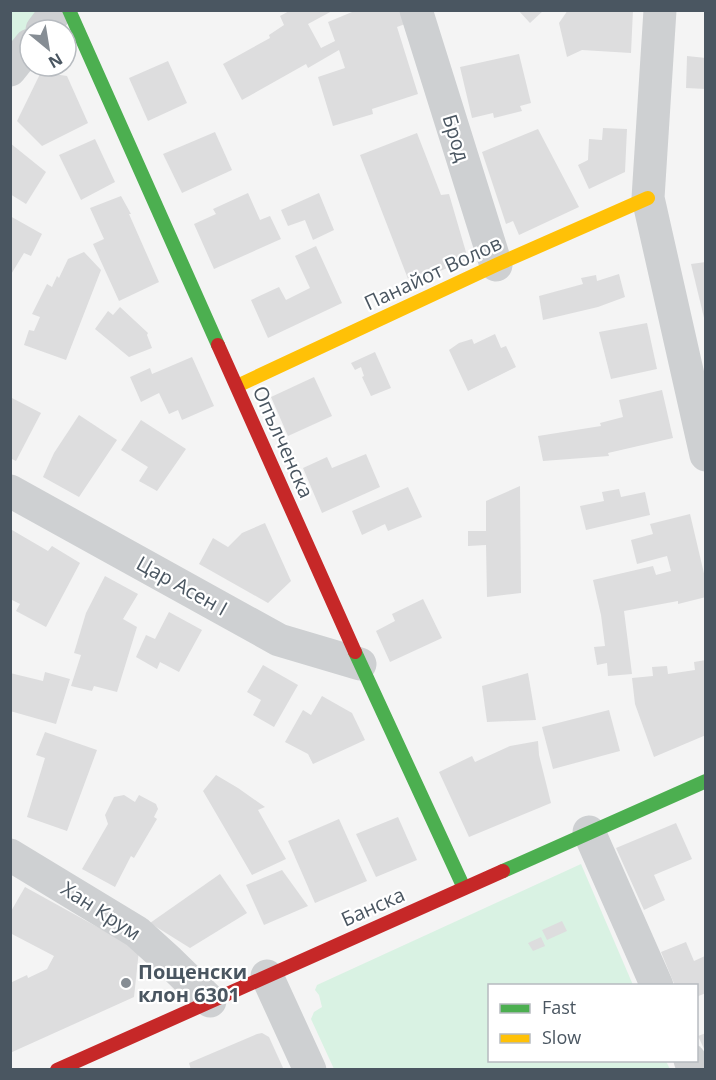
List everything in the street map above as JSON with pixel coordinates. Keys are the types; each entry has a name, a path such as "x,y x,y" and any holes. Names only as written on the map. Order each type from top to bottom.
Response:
{"street":[{"name":"Опълченска","path":"69,10 360,664 465,888"},
{"name":"Брод","path":"416,10 496,265"},
{"path":"660,10 648,198 705,455"},
{"name":"Панайот Волов","path":"237,386 496,265 648,198"},
{"name":"Цар Асен I","path":"10,491 279,640 360,664"},
{"name":"Банска","path":"57,1070 705,781"},
{"path":"589,832 656,984"},
{"name":"Хан Крум","path":"10,855 137,932 210,1001"},
{"path":"267,976 310,1070"}],"green space":[{"path":"11,11 45,11 39,18 18,18 18,43 11,51"},
{"path":"581,864 633,984 488,984 488,1062 666,1062 670,1069 334,1069 311,1019 314,1012 322,1007 315,990 317,985"}],"building":[{"path":"291,10 334,10 308,24 321,48 335,41 328,22 352,12 351,10 412,10 416,20 397,27 418,94 372,109 373,114 333,126 318,77 345,68 339,50 308,68 306,64 242,100 223,64 270,38 269,35 284,25 280,16"},
{"path":"518,10 544,10 530,23"},
{"path":"568,10 633,10 631,53 582,50 567,57 559,23"},
{"path":"519,54 531,103 520,106 522,111 494,118 493,113 472,118 460,67"},
{"path":"687,56 706,58 706,89 686,88"},
{"path":"168,61 187,103 148,121 129,78"},
{"path":"38,78 68,78 88,123 42,146 17,121"},
{"path":"603,128 627,129 625,172 589,189 578,165 588,160 589,139 602,140"},
{"path":"538,129 579,207 519,235 513,221 506,224 482,152"},
{"path":"215,132 232,170 182,193 163,154"},
{"path":"417,133 441,195 449,194 468,259 410,284 360,155"},
{"path":"95,139 115,182 81,200 59,155"},
{"path":"10,143 46,172 26,204 10,194"},
{"path":"248,193 260,220 270,216 281,239 214,269 194,224 216,214 213,209"},
{"path":"319,193 334,230 313,240 305,220 288,226 281,210"},
{"path":"121,196 131,214 129,214 159,282 119,301 93,244 104,239 90,208"},
{"path":"10,216 42,234 31,256 24,253 10,276"},
{"path":"316,246 342,303 268,338 251,300 279,287 286,300 310,288 295,256"},
{"path":"84,252 101,270 66,360 24,345 29,330 34,331 40,317 32,314 47,284 52,287 68,259"},
{"path":"706,262 706,322 705,322 691,264"},
{"path":"619,274 625,297 598,307 543,320 539,296 583,284 581,278 596,275 597,281"},
{"path":"120,307 148,333 152,348 129,357 95,329 108,311 113,315"},
{"path":"647,323 657,369 611,379 599,332"},
{"path":"495,334 501,348 506,346 516,367 468,391 449,350 459,343 472,339 474,344"},
{"path":"375,352 391,388 371,396 362,377 364,376 361,367 355,370 351,363"},
{"path":"192,357 214,406 182,420 178,410 169,414 159,393 141,402 130,377 150,368 152,374"},
{"path":"314,377 332,416 288,436 271,397"},
{"path":"662,390 673,438 608,453 609,456 543,461 538,436 601,426 600,423 623,417 619,400"},
{"path":"10,397 41,413 16,461 10,458"},
{"path":"79,415 117,440 79,497 43,477 54,453"},
{"path":"141,420 186,449 157,491 139,481 148,467 121,450"},
{"path":"366,454 380,487 322,513 303,468 327,457 332,468"},
{"path":"520,486 521,593 487,597 486,545 468,546 468,531 486,531 486,501"},
{"path":"408,487 422,517 388,531 385,524 362,535 352,511"},
{"path":"619,489 621,497 645,492 650,515 586,530 580,506 604,501 602,492"},
{"path":"690,514 706,582 706,597 678,604 678,601 624,611 632,674 608,676 607,663 597,665 594,647 605,646 593,580 653,566 656,575 671,571 667,556 637,564 631,540 653,534 650,524"},
{"path":"265,523 291,581 268,603 199,564 213,538 228,547 242,533"},
{"path":"12,530 48,551 52,546 80,563 46,627 16,611 20,604 10,599 10,532"},
{"path":"105,576 138,594 123,619 137,627 117,692 94,686 92,691 71,686 81,655 74,653 86,613"},
{"path":"423,599 442,638 390,662 376,631 395,621 392,614"},
{"path":"169,612 202,630 179,672 160,662 157,669 136,657 146,635 155,639"},
{"path":"706,660 706,735 654,757 635,704 632,678 653,676 652,667 667,666 668,674 695,670 694,662"},
{"path":"263,665 298,685 274,727 253,715 261,700 247,692"},
{"path":"45,672 70,679 56,724 10,711 10,673 43,681"},
{"path":"528,673 536,720 487,722 482,686"},
{"path":"322,696 352,713 365,740 313,764 308,754 285,742 303,710 311,715"},
{"path":"609,710 620,751 553,769 542,727"},
{"path":"45,732 97,750 67,831 27,817 45,758 36,755"},
{"path":"538,741 539,755 551,803 469,837 439,772 472,756 475,762 510,746"},
{"path":"216,775 265,807 258,810 286,859 252,875 203,791"},
{"path":"124,795 135,802 139,795 156,804 158,809 154,817 157,819 134,858 131,856 115,887 82,869 108,824 105,815 114,797"},
{"path":"398,817 417,860 376,877 356,834"},
{"path":"339,819 367,881 315,903 288,841"},
{"path":"676,823 692,859 654,875 665,900 644,910 616,848"},
{"path":"282,870 308,906 264,925 246,885"},
{"path":"220,874 247,913 190,948 150,923"},
{"path":"25,887 139,950 134,997 10,1053 10,983 47,969 54,956 10,933 10,913"},
{"path":"562,921 567,931 547,940 542,930"},
{"path":"541,937 545,946 533,951 528,943"},
{"path":"686,942 694,961 705,956 706,993 698,996 698,984 674,984 661,952"},
{"path":"262,1033 269,1037 284,1070 191,1070 189,1063"},
{"path":"706,1033 706,1053 698,1036"}],"traffic: fast":[{"path":"69,10 218,345"},
{"path":"355,652 464,888"},
{"path":"503,871 706,781"}],"traffic: slow":[{"path":"237,386 496,265 648,198"}],"traffic: jam":[{"path":"218,345 355,652"},
{"path":"57,1070 503,871"}],"place":[{"name":"Пощенски клон 6301","path":"126,983"}]}
